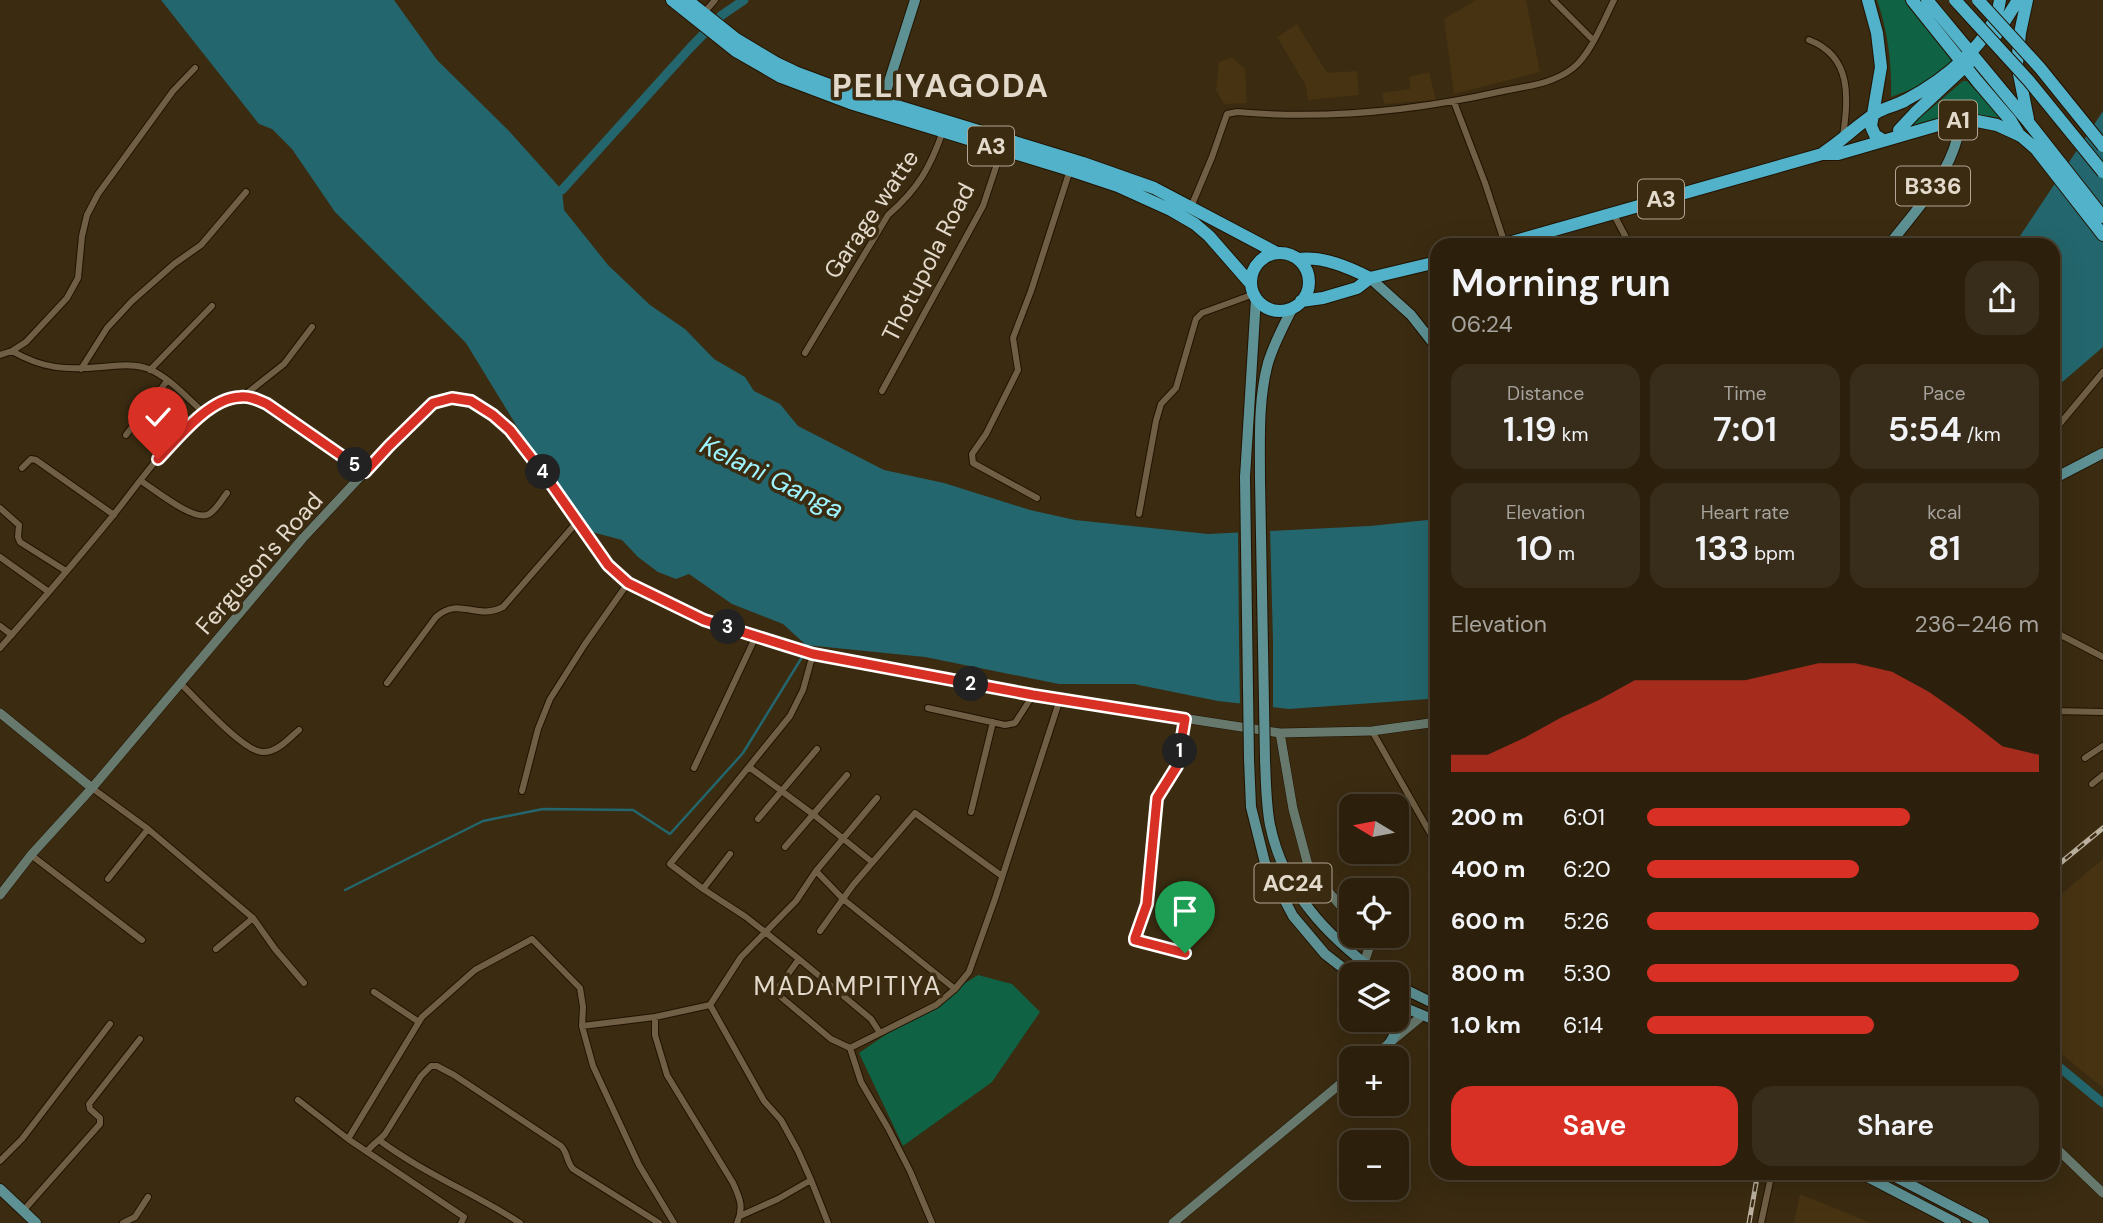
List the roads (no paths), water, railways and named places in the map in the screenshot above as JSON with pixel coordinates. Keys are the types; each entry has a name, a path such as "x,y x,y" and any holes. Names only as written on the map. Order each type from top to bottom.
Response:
{"highway":[{"name":"A3","path":"672,0 703,18"},
{"name":"A3","path":"687,0 736,51 781,77 814,90 1083,163 1154,188 1276,253"},
{"path":"1868,0 1877,33 1881,67 1880,84 1871,116 1872,131 1877,137 1892,136 1990,43 2018,0"},
{"path":"1912,0 2021,136"},
{"path":"1927,0 2029,123"},
{"path":"1955,0 2029,81 2103,172"},
{"path":"1978,0 2039,68 2103,146"},
{"name":"A1","path":"1888,108 1905,101 1935,81 1980,43 1995,20 2000,0"},
{"name":"A1","path":"2027,0 2017,64 2029,123 2103,235"},
{"name":"A3","path":"881,107 943,131 1118,186 1171,210 1217,244 1254,292"},
{"path":"1871,116 1888,108 1892,109 1900,118 1892,136"},
{"name":"A3","path":"1822,154 1871,116"},
{"name":"A1","path":"1892,136 1962,120 1997,125 2021,136 2050,158 2103,217"},
{"name":"A3","path":"1527,238 1892,136"},
{"path":"1297,304 1306,293 1309,279 1306,270 1298,259 1288,254 1276,253 1264,258 1254,271 1254,292 1265,306 1273,310 1315,301 1357,288 1370,278 1430,264"},
{"path":"1298,259 1311,257 1338,264 1370,278"}],"main road":[{"path":"881,107 915,0"},
{"name":"B336","path":"1894,238 1943,170 1962,120"},
{"path":"1370,278 1411,315 1430,339"},
{"name":"AC24","path":"1254,292 1245,477 1251,807 1265,863 1293,916 1325,954 1339,965"},
{"name":"AC24","path":"1297,304 1274,348 1266,373 1261,405 1266,803 1279,858 1306,908 1338,942 1363,962"},
{"path":"2060,475 2103,453"},
{"path":"1409,991 1430,1002"},
{"path":"1422,1016 1430,1010"},
{"path":"1409,1011 1430,1019"},
{"path":"1389,1044 1395,1032"},
{"path":"1873,1180 1956,1223"},
{"path":"1901,1180 1982,1223"},
{"path":"0,1189 36,1223"}],"street":[{"path":"703,18 715,0"},
{"path":"1553,0 1593,40"},
{"path":"1191,209 1227,114 1237,112 1320,116 1371,113 1454,102 1557,80 1576,66 1614,0"},
{"path":"1809,40 1830,53 1842,74 1847,95 1842,140"},
{"path":"0,355 26,342 67,298 78,278 87,215 98,194 173,91 195,68"},
{"path":"1454,102 1485,183 1501,238"},
{"name":"Garage watte","path":"805,353 888,215 908,198 932,160 943,131"},
{"name":"Thotupola Road","path":"882,391 982,206 1002,149"},
{"path":"1037,498 973,463 972,454 986,434 1018,370 1013,338 1070,170"},
{"path":"82,369 107,328 174,264 201,245 246,192"},
{"path":"1613,213 1626,238"},
{"path":"1139,514 1156,421 1161,404 1176,388 1196,319 1202,313 1254,292"},
{"path":"150,370 212,306"},
{"path":"242,397 284,364 312,327"},
{"path":"12,351 43,366 82,369 137,366 150,370 204,413"},
{"path":"2060,424 2103,372"},
{"path":"127,435 167,381"},
{"path":"0,648 178,437 204,413 233,398 252,398 267,404 365,472"},
{"name":"Ferguson's Road","path":"0,895 31,855 92,789 303,538 433,403 452,398 471,401 510,430 608,565 628,583 704,620 813,654 1033,695 1280,733 1372,731 1430,723"},
{"path":"22,468 31,459 36,460 114,515"},
{"path":"141,481 181,508 199,516 211,513 227,493"},
{"path":"0,508 19,525 20,542 66,572"},
{"path":"387,683 443,611 466,608 481,613 493,612 503,607 577,522"},
{"path":"0,557 49,592"},
{"path":"522,791 538,729 550,699 628,583"},
{"path":"0,626 12,635"},
{"path":"2060,635 2103,657"},
{"path":"694,768 756,636"},
{"path":"813,654 796,707 670,864 746,917 799,959 871,1020 880,1033"},
{"path":"181,684 242,742 255,750 263,752 279,748 299,730"},
{"path":"928,708 1005,725 1015,723 1033,695"},
{"path":"850,1048 936,1005 955,989 969,972 1060,699"},
{"path":"2060,711 2103,712"},
{"path":"0,713 92,789 148,829 253,918 304,983"},
{"path":"1185,719 1177,766 1157,798 1147,904 1135,938 1185,953"},
{"path":"971,812 993,722"},
{"path":"1372,731 1430,833"},
{"path":"1280,733 1293,809 1309,869 1339,904"},
{"path":"2085,758 2103,746"},
{"path":"758,818 817,749"},
{"path":"749,767 872,862"},
{"path":"785,848 848,775"},
{"path":"2092,784 2103,775"},
{"path":"582,1026 655,1017 710,1005 741,957 796,901 816,871 877,798"},
{"path":"820,931 872,862 915,813 1002,876"},
{"path":"107,879 148,829"},
{"path":"703,889 730,853"},
{"path":"31,855 142,940"},
{"path":"816,871 843,899 955,989"},
{"path":"216,949 253,918"},
{"path":"348,1139 422,1017 475,970 532,939 580,988 582,1026 593,1066 639,1165 674,1223"},
{"path":"799,959 775,992 831,1039 850,1048 861,1082 910,1171 932,1223"},
{"path":"374,992 419,1022"},
{"path":"710,1005 765,1101 781,1120 798,1151 828,1223"},
{"path":"1386,1046 1422,1016"},
{"path":"655,1017 655,1035 667,1075 733,1183 741,1200 738,1219"},
{"path":"0,1161 22,1139 110,1024"},
{"path":"23,1211 100,1124 100,1118 90,1109 89,1104 140,1038"},
{"path":"367,1152 379,1140 421,1076 431,1066 437,1066 561,1146 566,1151 567,1161 573,1169 659,1223"},
{"path":"1172,1223 1339,1084"},
{"path":"298,1100 348,1139 464,1217 461,1223"},
{"path":"379,1140 422,1168 520,1223"},
{"path":"2060,1152 2103,1193"},
{"path":"738,1219 811,1180"},
{"path":"1761,1223 1770,1180"},
{"path":"123,1223 135,1217 148,1197"}],"water":[{"name":"Kelani Ganga","path":"161,0 394,0 437,60 509,131 562,190 564,210 608,265 650,305 685,329 714,359 745,377 754,391 780,404 798,426 884,470 944,483 1030,510 1075,520 1208,534 1370,526 1430,520 1430,699 1289,709 1218,701 1134,684 1059,684 925,657 806,645 783,624 732,604 689,574 676,579 658,572 622,540 592,532 549,479 466,343 335,212 292,149 272,129 259,124"},
{"path":"2103,111 2103,347 2060,384 2060,238 2019,238"}],"waterway":[{"path":"562,190 690,48 722,15 744,0"},
{"path":"345,890 483,821 543,809 633,810 670,834 743,753 804,654"},
{"path":"2060,1068 2103,1103"}],"railway":[{"path":"2060,863 2103,828"},
{"path":"1749,1223 1757,1180"}],"district":[{"name":"PELIYAGODA","path":"941,86"},
{"name":"MADAMPITIYA","path":"848,986"}]}
